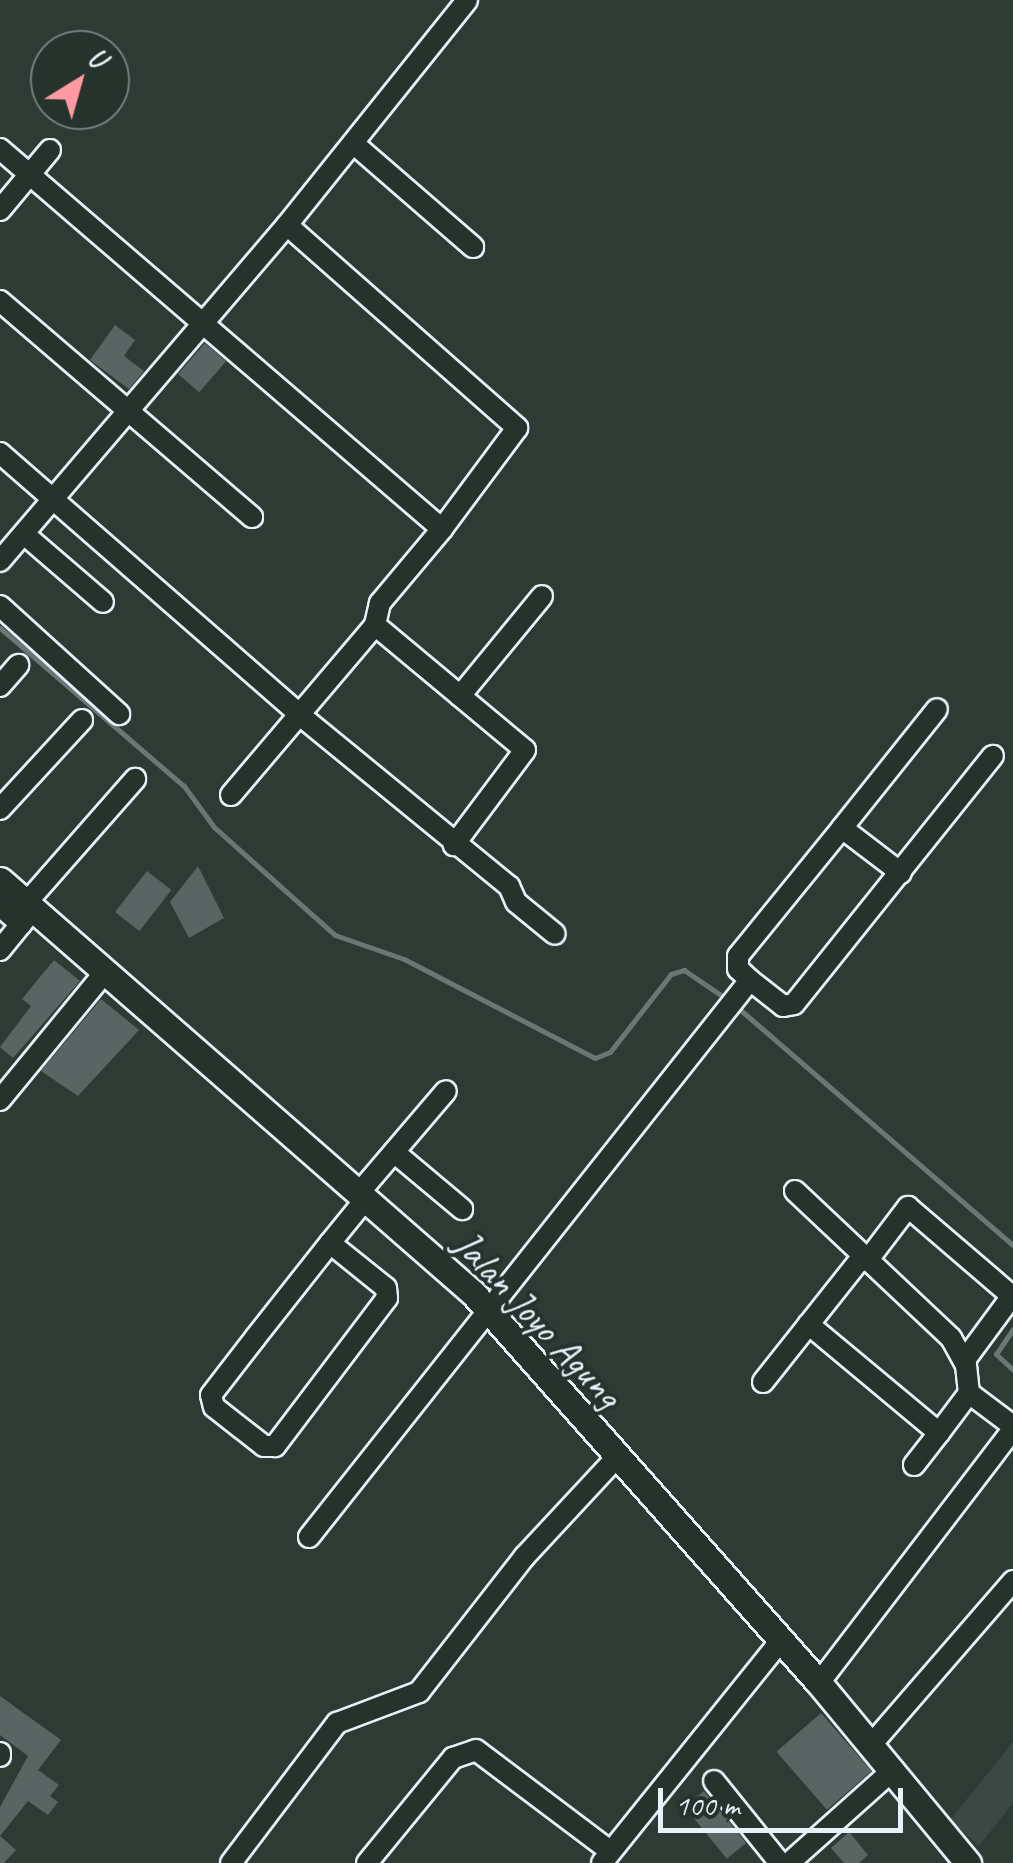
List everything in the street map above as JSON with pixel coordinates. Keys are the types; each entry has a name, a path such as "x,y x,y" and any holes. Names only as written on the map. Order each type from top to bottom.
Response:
{"main road":[{"name":"Jalan Joyo Agung","path":"0,880 27,912 106,971 488,1308 616,1459 819,1683 968,1863"}],"street":[{"path":"0,561 286,225 467,0"},
{"path":"353,143 473,247"},
{"path":"0,149 442,529"},
{"path":"0,210 50,150"},
{"path":"231,794 376,625 380,603 442,529 517,428 286,225"},
{"path":"0,301 252,517"},
{"path":"0,453 300,716 454,845 510,886 516,902 555,934"},
{"path":"24,534 103,602"},
{"path":"460,696 542,596"},
{"path":"0,606 120,714"},
{"path":"376,625 525,750 454,845"},
{"path":"0,686 18,666"},
{"path":"309,1537 488,1308 635,1133 738,996 738,956 937,709"},
{"path":"0,809 82,720"},
{"path":"738,996 783,1006 794,1004 993,756"},
{"path":"0,950 134,780"},
{"path":"842,828 901,873"},
{"path":"0,906 27,912"},
{"path":"0,1100 106,971"},
{"path":"330,1243 386,1288 387,1298 275,1446 264,1446 214,1407 211,1395 330,1243 394,1152 446,1091"},
{"path":"394,1152 462,1209"},
{"path":"795,1190 951,1338 964,1361 969,1392 1013,1427 819,1683"},
{"path":"763,1382 908,1206 1012,1296 964,1361"},
{"path":"808,1324 938,1432"},
{"path":"914,1465 969,1392"},
{"path":"230,1863 338,1723 419,1692 525,1556 616,1459"},
{"path":"871,1745 1013,1582"},
{"path":"367,1863 453,1758 476,1750 606,1857 781,1640"},
{"path":"789,1863 893,1770"},
{"path":"714,1780 780,1863"}],"shaded area":[{"path":"1013,1742 1013,1803 979,1846 950,1820"}],"building":[{"path":"115,325 135,340 124,356 144,371 129,389 90,360"},
{"path":"205,343 226,361 199,392 178,374"},
{"path":"198,866 224,918 189,938 170,902"},
{"path":"147,871 171,890 139,931 115,912"},
{"path":"54,960 80,981 13,1058 0,1047 31,1006 22,999"},
{"path":"101,999 139,1030 78,1096 41,1071"},
{"path":"0,1696 61,1740 38,1770 59,1785 50,1796 58,1802 48,1815 28,1801 0,1836 0,1807 28,1756 0,1735"},
{"path":"821,1713 872,1771 827,1810 776,1752"},
{"path":"704,1791 746,1843 727,1859 685,1807"},
{"path":"849,1832 868,1855 859,1863 844,1863 831,1848"},
{"path":"0,1836 16,1850 4,1863 0,1863"}],"waterway":[{"path":"0,628 184,786 214,827 335,935 404,959 595,1058 610,1052 671,974 684,970 728,1000"},
{"path":"737,1007 1013,1245"},
{"path":"1013,1329 996,1354 1013,1370"}]}
